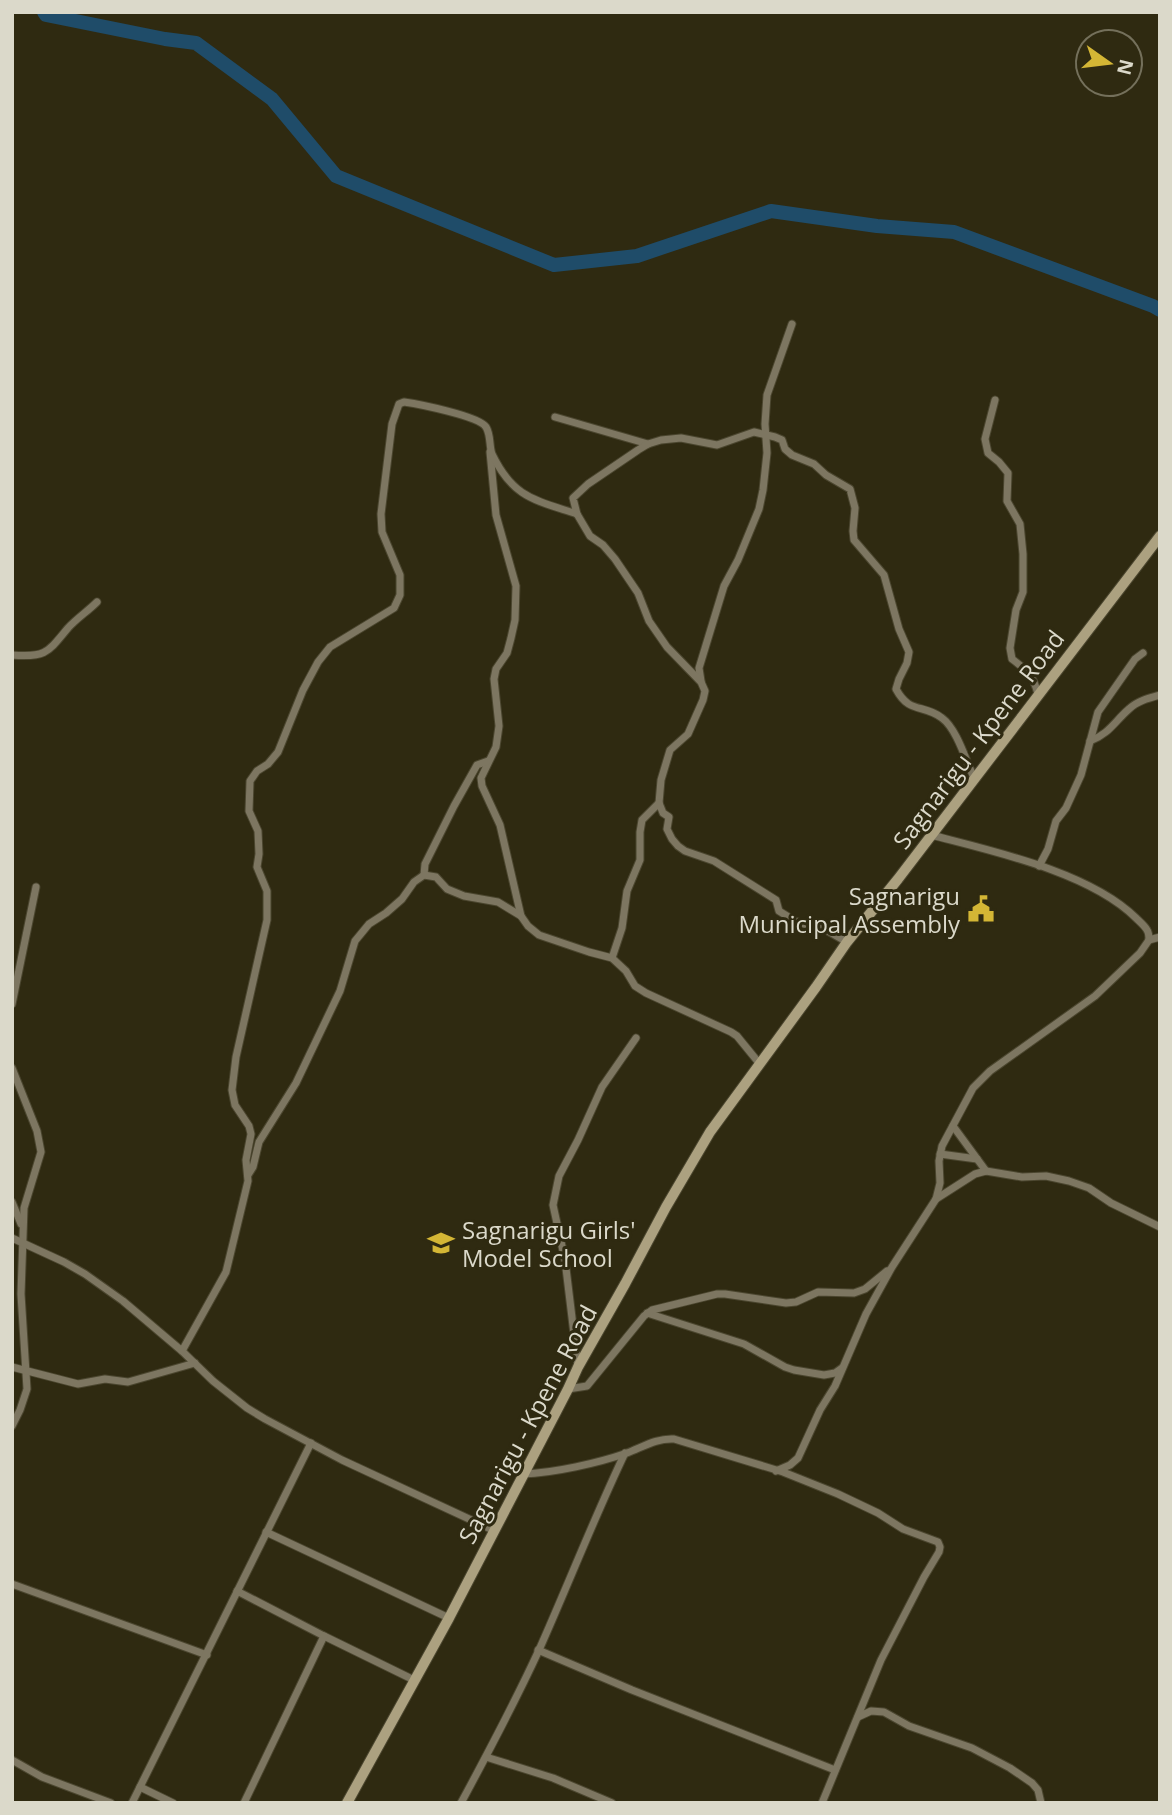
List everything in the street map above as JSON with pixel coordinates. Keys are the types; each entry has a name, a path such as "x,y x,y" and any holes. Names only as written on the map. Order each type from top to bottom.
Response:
{"street":[{"path":"792,324 767,395 767,453 759,509 724,586 699,668 705,691 703,700 688,734 670,750 661,780 659,803 663,813 669,817 667,830 671,839 685,851 714,861 776,900 779,911 794,922 819,926 847,942"},
{"path":"995,400 985,439 988,453 1008,473 1007,500 1020,524 1023,554 1023,592 1016,610 1010,648 1012,659 1033,677 1038,695"},
{"path":"182,1351 226,1272 247,1176 246,1160 251,1134 249,1126 235,1105 232,1090 236,1057 267,920 267,891 257,867 260,854 258,831 250,811 250,781 278,752 303,690 318,662 330,647 394,608 400,595 400,575 382,531 381,514 391,433 399,404 404,402 435,407 480,422 487,428 496,515 517,597 507,653 496,669 494,678 499,726 496,747 481,778 500,825 522,916 528,926 539,935 612,958 626,971 635,986 731,1032 760,1063"},
{"path":"555,417 648,444"},
{"path":"701,682 667,647 649,621 638,593 603,545 590,536 577,514 573,498 648,444 674,438 717,445 754,432 766,434 782,440 785,449 792,455 814,464 826,475 850,489 855,508 854,540 884,575 899,629 909,652 896,689 908,706 934,713 945,720 974,778"},
{"path":"490,450 517,490 538,502 577,514"},
{"name":"Sagnarigu - Kpene Road","path":"347,1803 449,1618 578,1367 710,1132 847,942 1160,536"},
{"path":"12,655 28,657 47,652 97,602"},
{"path":"1039,866 1048,849 1056,821 1066,808 1081,775 1098,712 1135,660 1143,653"},
{"path":"1090,741 1102,736 1130,707 1160,695"},
{"path":"424,875 425,864 454,806 477,765 488,760"},
{"path":"612,958 622,928 627,891 640,860 642,820 659,803"},
{"path":"931,835 1039,866 1077,881 1114,900 1130,912 1147,930 1149,940"},
{"path":"247,1176 253,1167 259,1142 296,1083 340,990 355,941 369,923 386,913 402,899 414,882 424,875 436,877 447,889 464,896 498,902 522,916"},
{"path":"12,1004 36,887"},
{"path":"776,1471 798,1458 820,1410 835,1386 866,1314 892,1267 936,1199 940,1183 939,1161 942,1146 973,1088 990,1070 1095,996 1140,953 1149,940 1160,937"},
{"path":"578,1367 565,1260 553,1205 559,1176 602,1087 636,1038"},
{"path":"12,1068 37,1131 41,1152 24,1208 21,1294 27,1389 12,1426"},
{"path":"953,1126 986,1171"},
{"path":"940,1154 976,1159"},
{"path":"936,1199 975,1174 986,1171 1022,1177 1046,1176 1089,1188 1111,1203 1160,1227"},
{"path":"12,1202 23,1227"},
{"path":"12,1238 85,1274 122,1301 247,1408 342,1460 495,1531"},
{"path":"568,1389 587,1386 652,1310 717,1294 786,1303 796,1302 818,1292 854,1293 865,1289 892,1267"},
{"path":"647,1313 744,1344 794,1370 829,1375 843,1367"},
{"path":"12,1367 78,1384 105,1379 128,1382 195,1363"},
{"path":"523,1474 560,1470 625,1453 658,1440 674,1438 838,1494 878,1513 903,1530 938,1542 939,1552 881,1660 822,1803"},
{"path":"132,1803 311,1443"},
{"path":"461,1803 538,1650 625,1453"},
{"path":"266,1532 449,1618"},
{"path":"12,1584 206,1655"},
{"path":"237,1591 415,1680"},
{"path":"244,1803 324,1636"},
{"path":"538,1650 835,1770"},
{"path":"858,1717 871,1711 884,1712 909,1726 972,1748 1032,1783 1038,1790 1041,1803"},
{"path":"486,1757 553,1778 612,1803"},
{"path":"12,1760 42,1777 111,1803"},
{"path":"140,1787 173,1803"}],"waterway":[{"path":"44,12 46,15 196,43 272,99 336,176 554,265 637,256 771,211 877,226 954,232 1160,310"}],"place":[{"name":"Sagnarigu Municipal Assembly","path":"981,909"},
{"name":"Sagnarigu Girls' Model School","path":"441,1243"}]}
